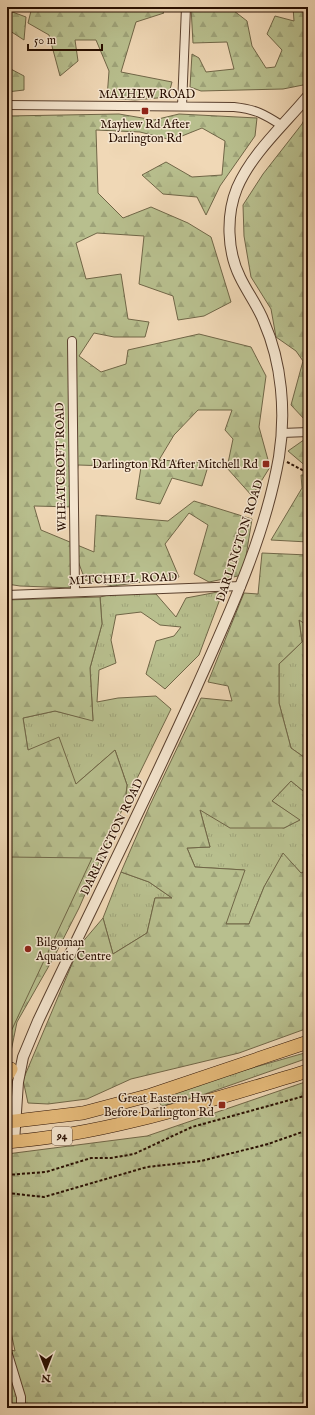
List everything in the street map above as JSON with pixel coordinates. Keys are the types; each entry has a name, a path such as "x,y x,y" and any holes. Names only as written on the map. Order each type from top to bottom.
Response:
{"highway":[{"name":"94","path":"11,1121 83,1113 151,1096 308,1042"},
{"name":"94","path":"11,1142 46,1139 162,1114 308,1071"}],"street":[{"path":"182,106 186,7"},
{"name":"DARLINGTON ROAD","path":"11,1142 11,1121 23,1057 38,1021 179,725 241,586 270,498 279,458 282,433 277,364 265,322 239,275 230,232 232,206 238,185 245,172 281,125 308,96"},
{"name":"MAYHEW ROAD","path":"7,106 182,106 252,108 281,125"},
{"name":"WHEATCROFT ROAD","path":"72,341 75,592"},
{"path":"282,433 308,432"},
{"name":"MITCHELL ROAD","path":"7,594 241,586"},
{"name":"DARLINGTON ROAD","path":"7,1082 9,1073 23,1057"},
{"path":"7,1351 21,1397 21,1408"}],"path":[{"path":"279,458 308,473"},
{"path":"7,1175 46,1172 91,1158 111,1158 134,1154 192,1127 308,1094"},
{"path":"7,1193 44,1197 147,1167 201,1161 268,1144 308,1130"}],"green space":[{"path":"32,7 157,7 164,13 136,22 121,72 172,82 168,97 135,100 107,98 109,71 96,40 75,40 78,61 60,76 49,35 28,23"},
{"path":"191,7 229,7 247,21 252,46 266,68 275,67 282,50 267,34 275,16 294,21 293,7 308,7 308,79 303,85 283,89 201,91 190,87 192,54 199,58 206,72 234,69 227,42 193,43"},
{"path":"7,10 26,17 24,40 7,29"},
{"path":"7,67 24,76 24,90 7,92"},
{"path":"119,114 154,120 179,114 257,118 255,136 220,186 206,215 197,197 163,194 142,175 166,162 192,177 222,175 225,141 202,128 172,140 140,132 96,130 98,193 123,218 151,207 188,223 211,237 231,302 204,316 178,320 173,296 139,284 144,236 97,233 76,243 86,279 121,274 128,319 149,322 145,337 114,337 94,333 79,356 101,372 126,364 128,350 199,334 251,347 266,376 259,427 270,467 252,496 227,468 233,439 225,430 232,410 198,410 174,435 159,460 209,463 202,486 172,478 160,504 136,499 141,467 78,465 74,507 34,506 41,530 94,552 96,515 168,521 194,501 252,519 243,575 209,582 194,574 208,525 189,513 165,544 179,577 113,586 85,580 78,561 74,588 20,586 7,584 7,116"},
{"path":"306,116 308,117 308,420 305,420 291,405 303,361 296,351 276,337 271,309 251,277 244,236 243,205 263,174 302,124"},
{"path":"308,437 308,468 288,451"},
{"path":"301,475 308,475 308,542 271,540 302,488"},
{"path":"262,553 308,555 308,626 299,620 302,642 279,664 279,703 291,748 308,760 308,795 291,781 272,801 300,820 284,828 230,828 200,810 210,847 187,848 195,867 245,870 226,924 249,924 264,887 283,853 301,873 308,870 308,1028 239,1053 131,1079 87,1099 48,1104 28,1103 23,1080 80,945 103,918 113,954 147,933 155,898 172,898 149,882 121,872 150,805 201,698 232,701 228,686 208,682 244,593 258,594"},
{"path":"223,591 199,655 165,689 146,674 156,641 174,636 181,627 160,625 141,612 116,615 111,640 116,663 99,670 97,702 118,698 156,696 171,709 125,803 127,785 115,750 76,784 28,750 23,718 55,711 93,720 90,668 102,624 100,597 121,592 156,594 176,617 186,598"},
{"path":"100,597 102,624 90,668 93,721 55,711 23,718 28,750 59,737 76,784 115,750 127,785 125,803 79,908 54,957 17,1022 7,1071 7,600"},
{"path":"299,619 308,626 308,760 291,748 279,703 279,664 302,642"},
{"path":"291,781 308,795 308,870 301,873 283,854 264,887 249,924 225,924 244,870 195,867 187,848 210,847 200,810 284,828 299,820 272,801"},
{"name":"Bilgoman Aquatic Centre","path":"7,857 92,858 7,1040"},
{"path":"121,872 149,882 172,898 155,898 147,933 113,954 103,918"},
{"path":"308,1052 308,1058 205,1094 162,1106 157,1100 175,1090"},
{"path":"308,1081 308,1408 7,1408 7,1349 15,1351 10,1327 7,1323 7,1154 147,1136"}],"place":[{"name":"Mayhew Rd After Darlington Rd","path":"145,111"},
{"name":"Darlington Rd After Mitchell Rd","path":"266,464"},
{"name":"Bilgoman Aquatic Centre","path":"28,949"},
{"name":"Great Eastern Hwy Before Darlington Rd","path":"222,1105"}]}
